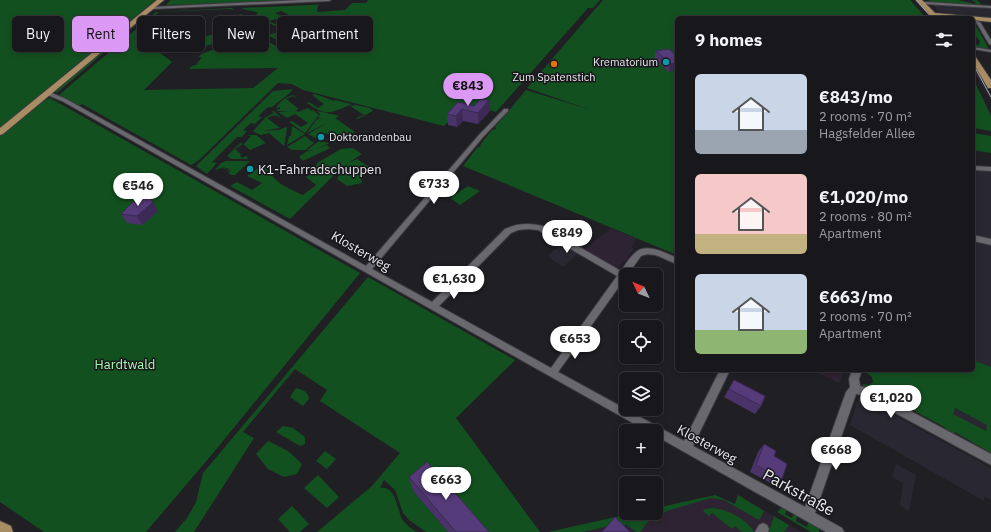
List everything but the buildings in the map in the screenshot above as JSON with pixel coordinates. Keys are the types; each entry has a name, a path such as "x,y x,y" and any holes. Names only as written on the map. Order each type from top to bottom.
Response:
{"main road":[{"path":"919,0 938,16"},
{"path":"0,132 160,1"},
{"path":"925,1 938,16"},
{"path":"975,19 991,20"},
{"path":"976,22 991,23"},
{"path":"975,60 991,86"},
{"path":"0,529 5,532"}],"street":[{"path":"152,8 329,0"},
{"path":"979,0 989,7"},
{"path":"160,1 163,5 170,7"},
{"path":"925,1 989,7"},
{"path":"143,14 170,7"},
{"path":"976,22 991,44"},
{"path":"975,48 991,51"},
{"name":"Klosterweg","path":"47,93 64,100 745,481"},
{"path":"367,270 373,261 481,136 506,110"},
{"path":"975,168 991,169"},
{"path":"433,307 508,231 521,226 540,228 619,274"},
{"path":"975,238 991,242"},
{"path":"627,268 638,254 642,252 651,251 675,260"},
{"path":"552,373 619,279"},
{"path":"686,448 723,372"},
{"path":"855,389 854,379 856,372"},
{"path":"855,389 864,391 991,460"},
{"path":"808,515 851,392 855,389"},
{"name":"Parkstraße","path":"745,481 838,532"}],"shaded area":[{"path":"932,4 991,8 991,19 946,13 938,11"},
{"path":"975,66 991,96 991,101 975,73"},
{"path":"975,171 991,171 991,240 975,236"},
{"path":"611,228 637,239 631,247 634,249 618,268 613,268 585,249"},
{"path":"975,241 991,245 991,367 975,361"},
{"path":"562,244 578,254 563,267 547,256"},
{"path":"815,372 846,372 842,375 839,383"},
{"path":"859,396 991,468 991,500 984,496 984,501 850,425"},
{"path":"954,408 988,425 986,432 952,414"},
{"path":"896,464 916,475 909,511 900,506 903,483 892,477"},
{"path":"715,495 735,504 738,495 801,532 548,532 619,516 619,520 663,520 663,506"}],"green space":[{"path":"0,0 155,0 129,22 129,16 72,16 72,52 93,52 0,130"},
{"path":"171,0 313,0 166,5"},
{"path":"368,0 600,0 593,8 588,8 496,112 483,108 458,112 444,126 303,90 292,84 278,83 199,160 191,165 82,104 78,106 59,95 109,52 129,52 129,35 137,28 137,52 159,52 172,62 144,90 253,88 278,68 189,69 196,65 202,57 198,57 203,53 213,50 213,52 269,52 269,42 277,46 277,52 373,52 373,16 291,16 281,11 275,13 281,16 277,16 277,19 269,21 269,16 255,16 258,13 241,8 332,4 318,5 317,12 345,10 352,3 366,3"},
{"path":"603,0 910,0 924,16 675,16 675,254 463,166 477,148 481,146 480,145 492,130 496,129 495,127 526,90 591,110 527,88"},
{"path":"928,0 958,0 975,4 976,2 972,1 977,0 982,5 932,2"},
{"path":"232,8 235,10 230,9 159,12 154,16 151,16 156,12"},
{"path":"241,14 245,16 235,16"},
{"path":"269,21 277,25 277,27 269,23"},
{"path":"137,23 129,31 129,28"},
{"path":"975,24 989,49 975,47 975,44 979,45 980,41 975,35"},
{"path":"277,32 277,40 269,36"},
{"path":"213,34 213,44 205,46 205,37"},
{"path":"101,52 105,52 57,93 55,91"},
{"path":"975,82 991,116 991,131 975,128"},
{"path":"293,89 272,107 268,107 258,116 262,117 255,124 251,123 243,130 247,131 242,137 237,137 212,162 217,163 207,174 196,166 273,91"},
{"path":"315,94 334,101 352,104 339,110 324,112 307,103 309,102 318,108 324,104 312,95"},
{"path":"293,95 299,100 293,96 286,99 299,109 296,110 298,112 308,108 319,115 305,133 289,122 292,121 301,127 308,123 295,114 287,118 278,112 292,111 276,110 280,109 280,107 276,108 281,101"},
{"name":"Hardtwald","path":"50,98 360,273 214,452 146,532 44,532 0,502 0,135 38,103"},
{"path":"356,105 370,108 373,111 358,119 356,118 364,115 350,106"},
{"path":"274,111 282,119 275,115 267,118 280,128 262,131 279,130 286,127 284,146 269,133 261,135 253,131 266,117 274,113 271,112"},
{"path":"316,111 340,116 335,118 355,132 338,139 326,133 315,138 308,134 327,123 307,133 316,120 322,117 318,118 320,114"},
{"path":"292,126 305,134 287,145 289,136 291,136"},
{"path":"975,133 991,136 991,153 975,150"},
{"path":"247,135 256,135 266,143 250,150 243,144 235,149 241,154 240,156 242,158 246,156 248,158 247,159 232,159 228,157 228,155 240,143 244,144 251,136"},
{"path":"305,136 314,143 305,150 292,150 287,147"},
{"path":"319,141 329,143 317,149 327,145 330,148 303,161 299,157 307,151 313,150 307,150"},
{"path":"353,148 362,154 348,163 357,159 372,169 361,176 362,183 347,186 337,179 344,165 290,219 230,186 237,182 252,190 262,183 247,176 261,166 281,184 303,195 316,185 306,177 315,171 317,163 341,149"},
{"path":"226,161 250,161 235,175 231,175 228,172 231,171 230,170 226,171 229,169 227,168 223,169 225,167 215,170 221,163"},
{"path":"468,186 480,191 460,205 450,198"},
{"path":"368,277 515,360 456,418 540,532 478,532 413,491 448,532 426,532 409,520 403,513 395,490 384,480 380,488 385,488 393,494 402,519 407,525 417,532 317,532 372,486 400,453 320,401 327,390 295,369 243,432 254,438 194,532 175,532 187,518 196,502 203,473"},
{"path":"975,361 991,367 991,453 955,432 953,436 946,432 946,428 882,393 880,396 862,387 863,384 869,385 873,382 872,377 867,373 975,372","holes":["955,408 987,425 986,431 953,414"]},
{"path":"296,388 305,391 308,394 309,399 303,406 290,397"},
{"path":"283,426 293,428 305,437 305,444 300,446 276,432"},
{"path":"268,441 288,451 302,464 297,474 284,477 268,469 256,454"},
{"path":"325,451 336,459 327,469 316,461"},
{"path":"318,475 339,497 327,508 304,488"},
{"path":"715,495 735,504 738,495 764,511 760,519 757,519 724,500 711,498 663,513 663,506"},
{"path":"292,506 309,524 300,532 290,532 278,519"},
{"path":"784,506 787,508 785,514 792,518 794,512 798,514 796,521 807,527 809,520 820,527 819,532 811,532 777,512"},
{"path":"714,508 725,511 742,519 754,532 742,532 735,526 732,529 712,513 709,516 703,511 705,509"},
{"path":"619,516 619,520 649,520 640,532 636,532 626,524 619,532 609,526 583,532 548,532"},
{"path":"774,516 789,525 784,532 769,532"}],"tram line":[{"path":"916,0 930,16"},
{"path":"975,68 991,97"}],"place":[{"name":"Krematorium","path":"666,62"},
{"name":"Zum Spatenstich","path":"554,64"},
{"name":"Doktorandenbau","path":"321,137"},
{"name":"K1-Fahrradschuppen","path":"250,169"}]}
